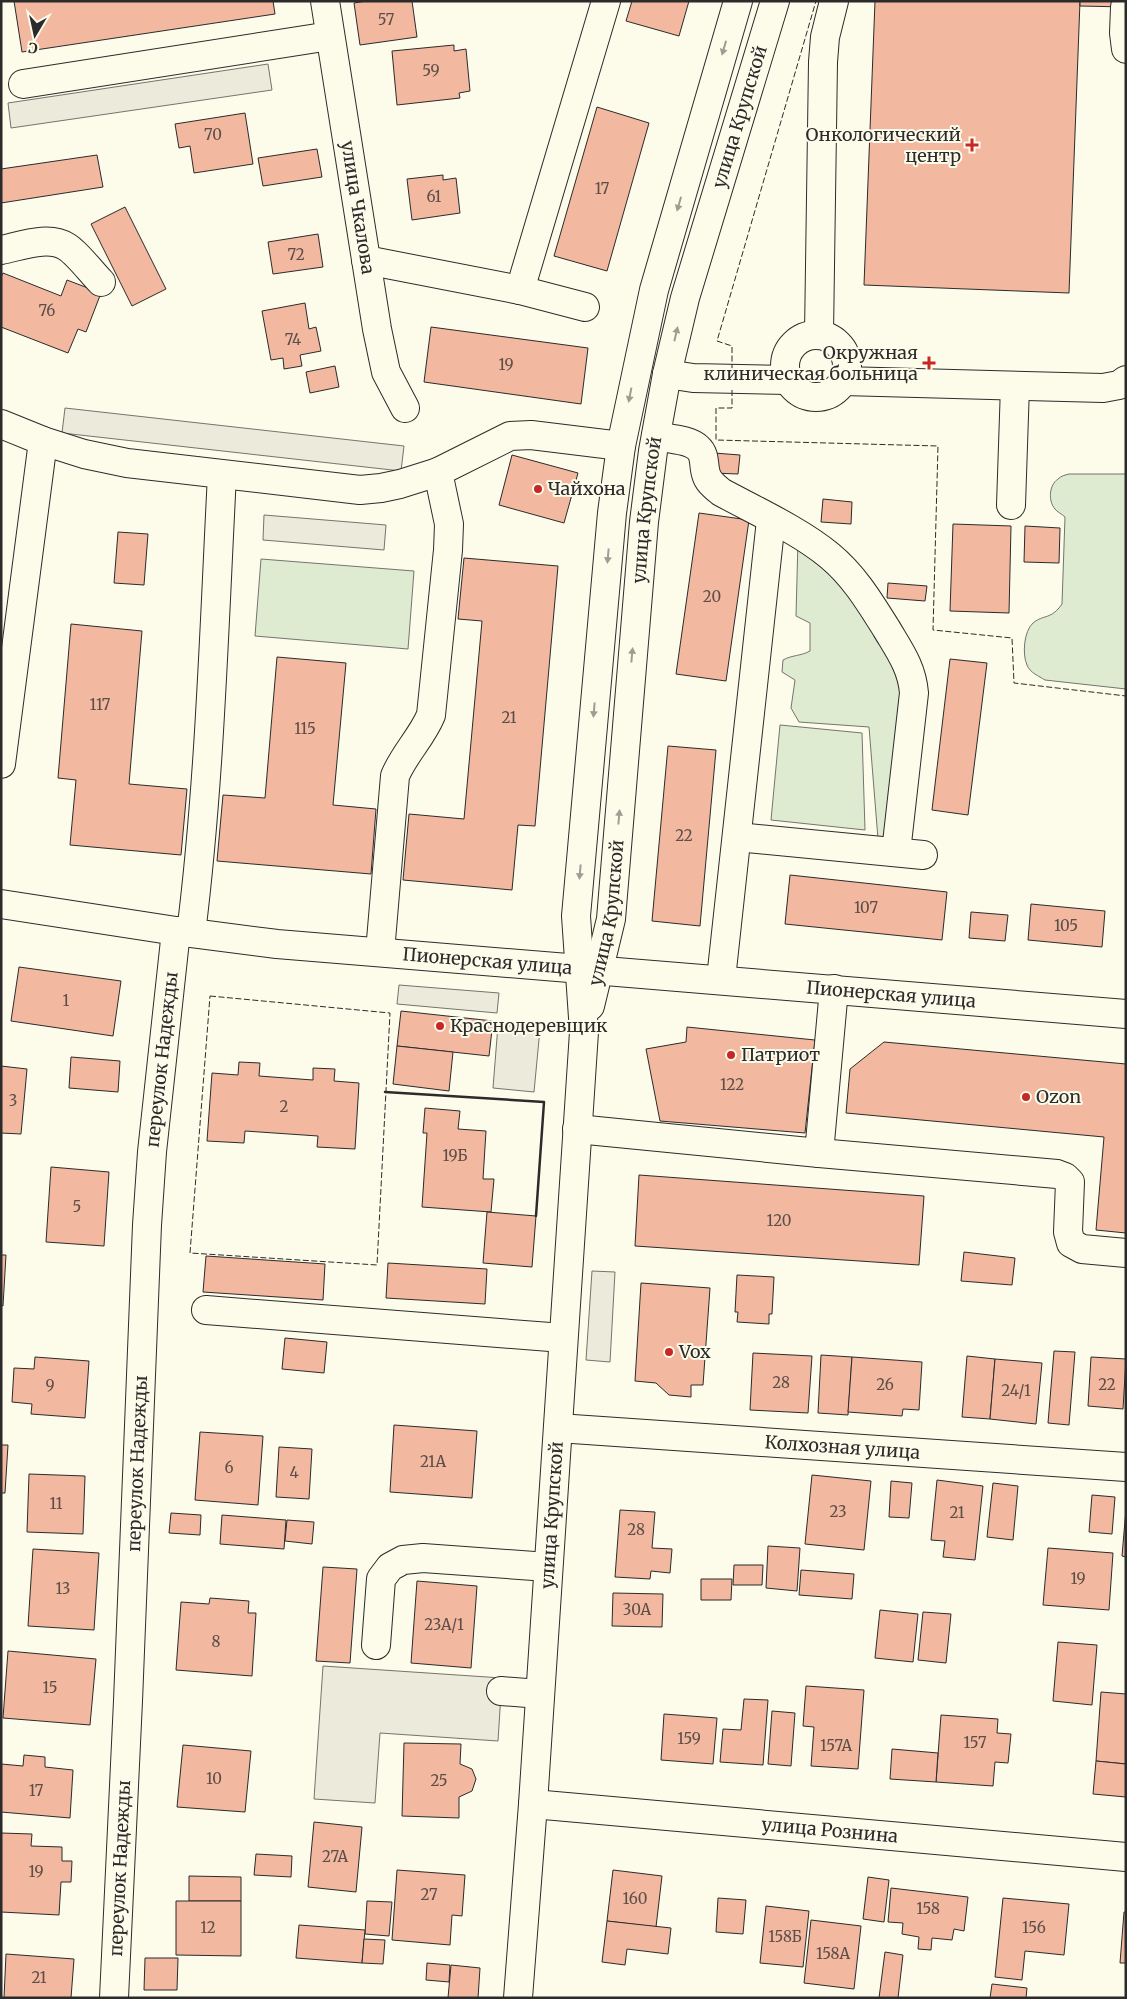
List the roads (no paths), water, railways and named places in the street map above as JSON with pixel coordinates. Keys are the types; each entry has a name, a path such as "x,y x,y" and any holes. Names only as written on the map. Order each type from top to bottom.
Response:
{"street":[{"name":"улица Чкалова","path":"324,1 386,372 405,408"},
{"path":"520,290 606,1"},
{"name":"улица Крупской","path":"518,1998 533,1804 589,968 576,909 607,562 621,446 636,367 654,290 738,1"},
{"name":"улица Крупской","path":"589,968 611,919 638,585 654,444 667,374 685,298 774,1"},
{"path":"819,334 823,62 825,38 834,1"},
{"path":"1124,7 1126,49"},
{"path":"23,84 330,36"},
{"path":"1,250 37,242 54,242 68,247 101,282"},
{"path":"366,260 520,290 585,307"},
{"path":"819,334 832,339 842,348 847,361 846,375 839,387 828,394 815,397 802,394 796,390 788,380 784,366 788,351 792,345 804,336 819,334"},
{"path":"636,367 693,378 788,380"},
{"path":"843,381 1103,388 1120,385 1126,380"},
{"path":"1011,505 1015,386"},
{"path":"1,424 43,441 84,454 127,463 360,490 400,484 438,472 510,436 532,435 621,446 693,444 699,448 703,455 706,474 712,484 721,492 809,541 830,556 849,574 864,592 902,654 912,678 914,693 896,852"},
{"path":"1,764 43,441"},
{"path":"380,952 395,776 400,764 426,727 431,715 449,524 438,472"},
{"name":"переулок Надежды","path":"114,1998 147,1225 152,1152 184,932 199,858 222,475"},
{"path":"720,979 772,520"},
{"path":"737,837 923,855"},
{"name":"Пионерская улица","path":"1,904 277,944 589,968 1126,1014"},
{"path":"819,1153 834,989"},
{"path":"577,1129 1057,1174 1065,1177 1070,1182 1068,1232 1070,1243 1082,1249 1126,1253"},
{"path":"206,1310 564,1338"},
{"name":"Колхозная улица","path":"558,1428 1126,1467"},
{"path":"376,1645 381,1579 390,1567 403,1560 423,1558 548,1567"},
{"path":"501,1691 540,1694"},
{"name":"улица Рознина","path":"533,1804 1126,1857"}],"place":[{"name":"Онкологический центр","path":"972,145"},
{"name":"Окружная клиническая больница","path":"929,363"},
{"name":"Чайхона","path":"538,489"},
{"name":"Краснодеревщик","path":"440,1026"},
{"name":"Патриот","path":"731,1055"},
{"name":"Ozon","path":"1026,1097"},
{"name":"Vox","path":"669,1352"}]}
